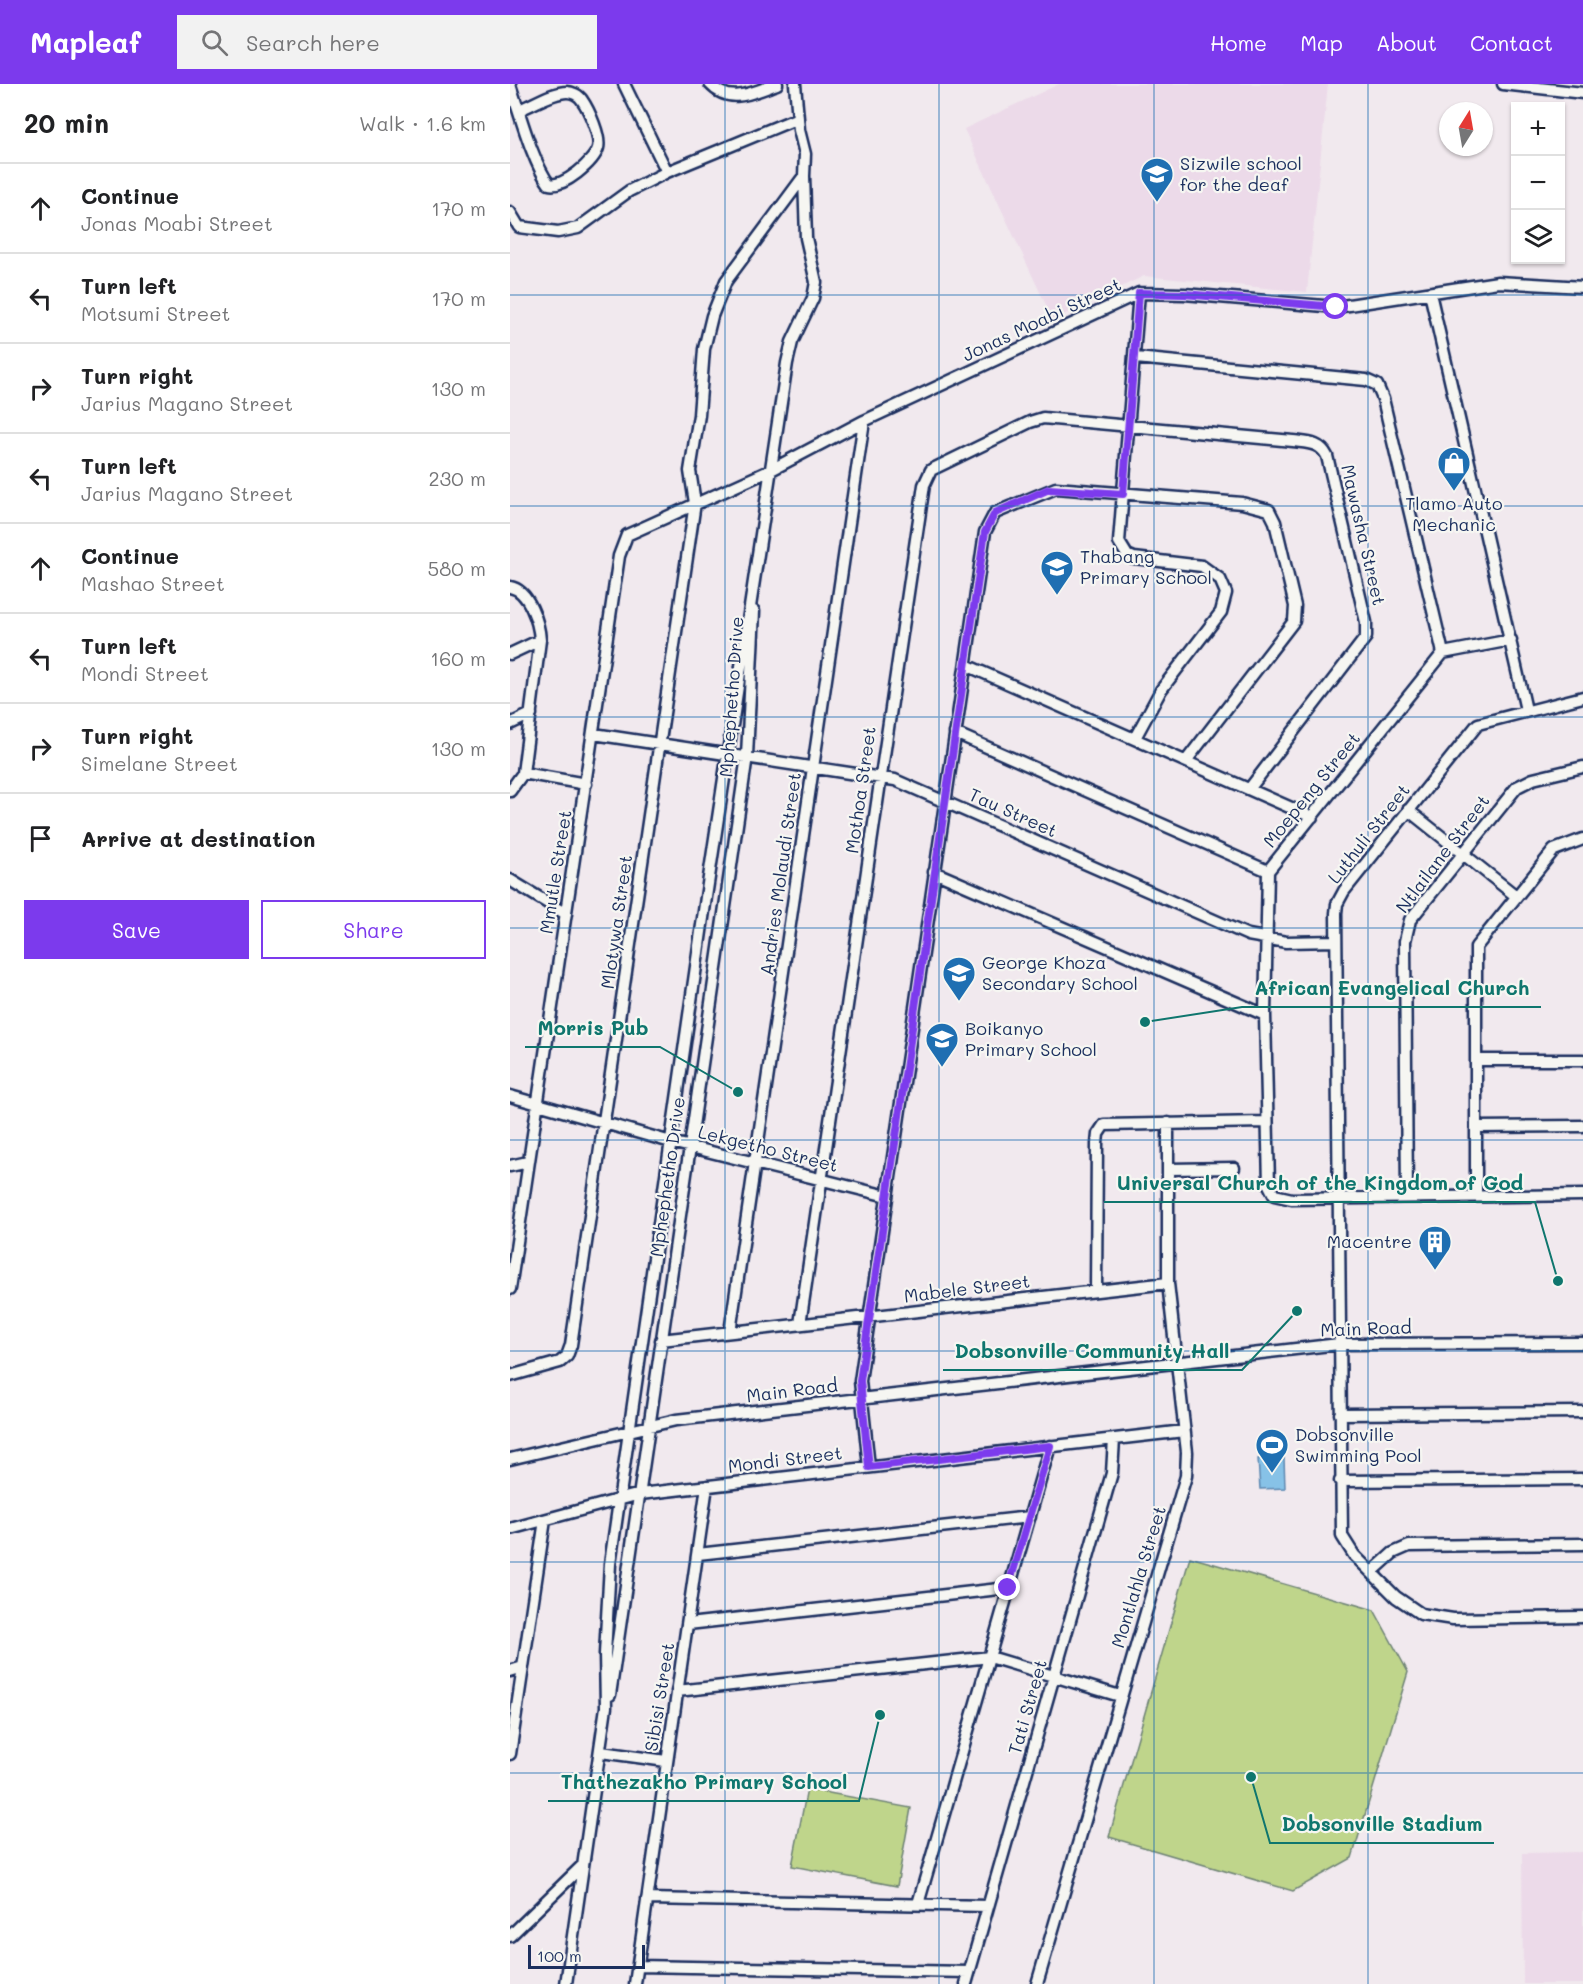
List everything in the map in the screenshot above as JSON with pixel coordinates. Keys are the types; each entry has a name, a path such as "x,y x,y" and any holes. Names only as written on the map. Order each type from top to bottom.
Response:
{"street":[{"path":"510,84 519,110 540,169 550,185 565,180 596,154 598,141 582,100 577,95 564,92 519,110"},
{"path":"624,84 667,172"},
{"path":"710,84 730,96 745,95 773,85"},
{"name":"Mphephetho Drive","path":"566,1984 606,1707 608,1578 618,1501 771,470 792,342 815,289 806,238 804,176 806,154 798,118 795,84"},
{"path":"1503,84 1583,93"},
{"path":"510,212 519,227 546,231 570,230 586,224 624,195 667,172 798,118"},
{"name":"Mlotywa Street","path":"510,1376 556,1364 568,1353 695,503 690,471 699,415 704,349 712,315 726,281 804,176"},
{"name":"Jonas Moabi Street","path":"695,503 771,470 864,422 1139,293 1184,294 1336,307 1498,282 1583,287"},
{"path":"1135,738 1161,690 1221,612 1226,593 1220,579 1208,568 1127,555 1119,542 1136,358 1139,293"},
{"path":"1430,293 1526,710"},
{"path":"1136,358 1366,380 1377,385 1383,399 1443,653 1511,640"},
{"name":"Mothoa Street","path":"800,1324 879,776 928,474 940,464 1038,419 1129,426"},
{"name":"Andries Molaudi Street","path":"730,1332 864,422"},
{"name":"Mawasha Street","path":"1129,426 1310,443 1323,449 1327,456 1366,621 1366,637 1250,788"},
{"path":"869,1467 860,1381 944,801 985,532 991,517 1049,489 1264,507 1275,522 1296,614 1292,627 1186,761"},
{"name":"Mmutle Street","path":"510,1289 514,1236 538,1106 623,540 629,534 695,503"},
{"name":"Mphephetho Drive","path":"606,1707 640,1494 648,1425 747,756 754,578"},
{"path":"510,586 519,589 525,597 538,626 540,640 523,773 510,791"},
{"path":"510,654 540,640"},
{"name":"Moepeng Street","path":"1338,1198 1280,1198 1274,1195 1269,1185 1265,1015 1268,871 1443,653"},
{"path":"966,665 1312,817"},
{"name":"Luthuli Street","path":"1583,697 1478,724 1339,898 1336,913 1342,1536 1354,1555 1407,1606 1434,1617 1583,1617"},
{"path":"510,724 531,714"},
{"path":"955,733 1268,871"},
{"name":"Tau Street","path":"594,734 879,776 903,783 1265,940 1307,943 1336,941"},
{"name":"Ntlailane Street","path":"1407,1197 1407,931 1415,912 1517,787 1533,779 1583,767"},
{"path":"523,773 586,784"},
{"path":"1408,810 1516,896"},
{"path":"1476,1196 1476,947 1554,850 1583,839"},
{"path":"934,872 1265,1015"},
{"path":"510,880 566,914"},
{"path":"1476,1060 1583,1060"},
{"name":"Lekgetho Street","path":"510,1096 538,1106 604,1121 671,1142 887,1196"},
{"path":"1096,1291 1098,1134 1101,1128 1108,1124 1266,1122"},
{"name":"Montlahla Street","path":"1037,1984 1188,1466 1168,1283 1168,1123"},
{"path":"1476,1127 1583,1126"},
{"path":"510,1166 528,1162"},
{"path":"1169,1169 1234,1168"},
{"path":"1338,1198 1583,1196"},
{"name":"Mabele Street","path":"661,1340 1168,1283"},
{"name":"Main Road","path":"510,1459 648,1425 1339,1344 1583,1343"},
{"path":"1340,1414 1583,1412"},
{"name":"Mondi Street","path":"510,1529 640,1494 1184,1431"},
{"name":"Tati Street","path":"966,1984 1112,1473 1114,1439"},
{"path":"918,1904 1050,1446"},
{"path":"1340,1481 1583,1479"},
{"name":"Sibisi Street","path":"636,1984 707,1486"},
{"path":"698,1554 1030,1517"},
{"path":"510,1754 545,1520"},
{"path":"1372,1572 1393,1553 1409,1546 1583,1544"},
{"path":"688,1624 1008,1588"},
{"path":"677,1691 990,1657 1120,1696"},
{"path":"510,1671 524,1667"},
{"path":"601,1752 666,1761"},
{"path":"510,1936 583,1865"},
{"path":"647,1899 988,1906"},
{"path":"638,1966 969,1972"}],"shaded area":[{"name":"Sizwile school for the deaf","path":"1059,84 1328,84 1307,292 1144,276 1053,320 964,129"},
{"path":"1583,1852 1583,1984 1523,1984 1522,1853"}],"green space":[{"path":"1190,1557 1374,1610 1408,1672 1352,1858 1293,1891 1109,1837"},
{"path":"807,1789 911,1808 897,1886 792,1866"}],"water":[{"name":"Dobsonville Swimming Pool","path":"1284,1458 1285,1488 1260,1489 1258,1459"}],"place":[{"name":"Sizwile school for the deaf","path":"1157,203"},
{"name":"Tlamo Auto Mechanic","path":"1454,492"},
{"name":"Thabang Primary School","path":"1057,596"},
{"name":"George Khoza Secondary School","path":"959,1002"},
{"name":"African Evangelical Church","path":"1145,1022"},
{"name":"Boikanyo Primary School","path":"942,1068"},
{"name":"Morris Pub","path":"738,1092"},
{"name":"Macentre","path":"1435,1271"},
{"name":"Universal Church of the Kingdom of God","path":"1558,1281"},
{"name":"Dobsonville Community Hall","path":"1297,1311"},
{"name":"Dobsonville Swimming Pool","path":"1272,1474"},
{"name":"Thathezakho Primary School","path":"880,1715"},
{"name":"Dobsonville Stadium","path":"1251,1777"}],"route":[{"path":"1008,1588 1050,1446 869,1467 860,1381 944,801 987,523 995,513 1049,489 1071,488 1123,494 1136,358 1139,293 1184,294 1336,307"}]}
